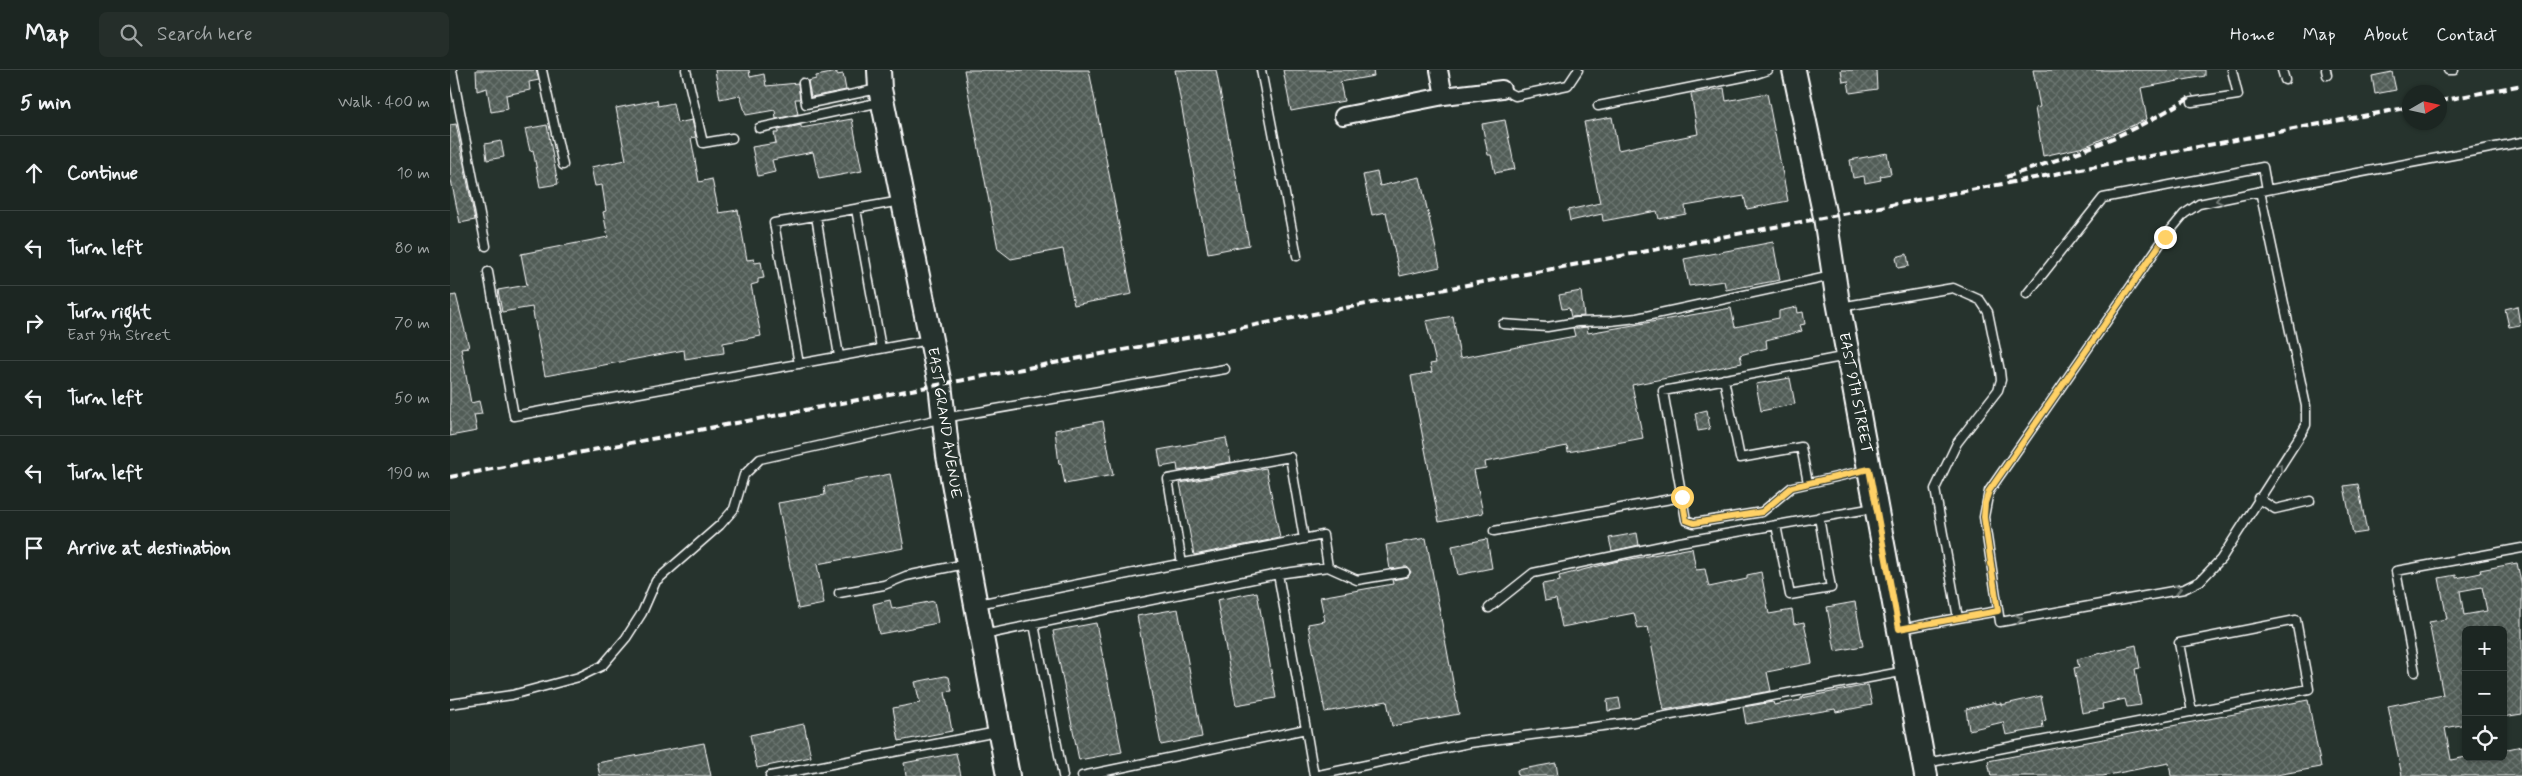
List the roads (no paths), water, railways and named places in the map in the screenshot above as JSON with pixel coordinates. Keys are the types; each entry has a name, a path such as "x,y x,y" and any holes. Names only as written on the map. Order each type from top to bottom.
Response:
{"street":[{"path":"1439,70 1444,96"},
{"name":"EAST 9TH STREET","path":"1794,70 1825,217 1839,307 1925,770"},
{"name":"EAST GRAND AVENUE","path":"881,87 940,384 948,456 1008,776"},
{"path":"1343,116 1444,96 1502,89"}],"lane":[{"path":"452,70 486,246"},
{"path":"542,70 563,165"},
{"path":"686,70 703,143 732,138"},
{"path":"1261,70 1297,256"},
{"path":"1502,89 1515,96 1558,88 1568,85 1578,70"},
{"path":"1598,106 1753,75 1768,70"},
{"path":"2192,102 2238,95 2232,70"},
{"path":"2282,70 2285,80"},
{"path":"2448,70 2454,70"},
{"path":"803,83 806,104 881,87"},
{"path":"759,128 881,87"},
{"path":"2027,294 2103,198 2263,167 2264,190 2306,418 2303,432 2210,572 2200,581 2184,589 2000,622 1984,517 1985,503 1989,491 2159,245 2184,214 2199,204 2264,190 2522,142"},
{"path":"799,364 774,223 903,200"},
{"path":"856,209 881,348"},
{"path":"816,216 840,356"},
{"path":"488,272 514,416 931,339"},
{"path":"1503,324 1547,327 1577,322 1611,322 1834,275"},
{"path":"1839,307 1953,288 1980,300 1988,312 2001,380 1998,390 1957,443 1935,489 1958,618"},
{"path":"1848,355 1664,391 1686,520 1694,523 1762,512 1792,487 1869,469"},
{"path":"450,704 512,696 579,677 602,666 626,638 642,612 656,581 720,525 734,509 744,475 760,459 944,418 1225,369"},
{"path":"1724,379 1740,458 1801,447 1808,483"},
{"path":"1182,564 1168,479 1290,457 1304,538"},
{"path":"1494,531 1682,497"},
{"path":"2258,498 2275,509 2310,501"},
{"path":"1489,608 1534,573 1876,507"},
{"path":"1776,525 1790,595 1831,588 1819,517"},
{"path":"975,605 1323,535 1328,567"},
{"path":"2415,672 2396,571 2522,548"},
{"path":"839,593 884,585 906,576 967,564"},
{"path":"981,636 1278,574 1328,567 1357,580 1405,572"},
{"path":"1278,574 1314,776 1469,742 1634,722 1907,671"},
{"path":"1899,629 1998,611"},
{"path":"1925,770 2192,712 2309,689 2296,620 2179,643 2192,712"},
{"path":"1034,624 1063,776"},
{"path":"1082,776 1306,729"},
{"path":"770,776 999,731"}],"railway":[{"path":"2447,100 2522,85"},
{"path":"2006,177 2056,160 2125,132 2193,95"},
{"path":"450,477 2402,109"}]}
